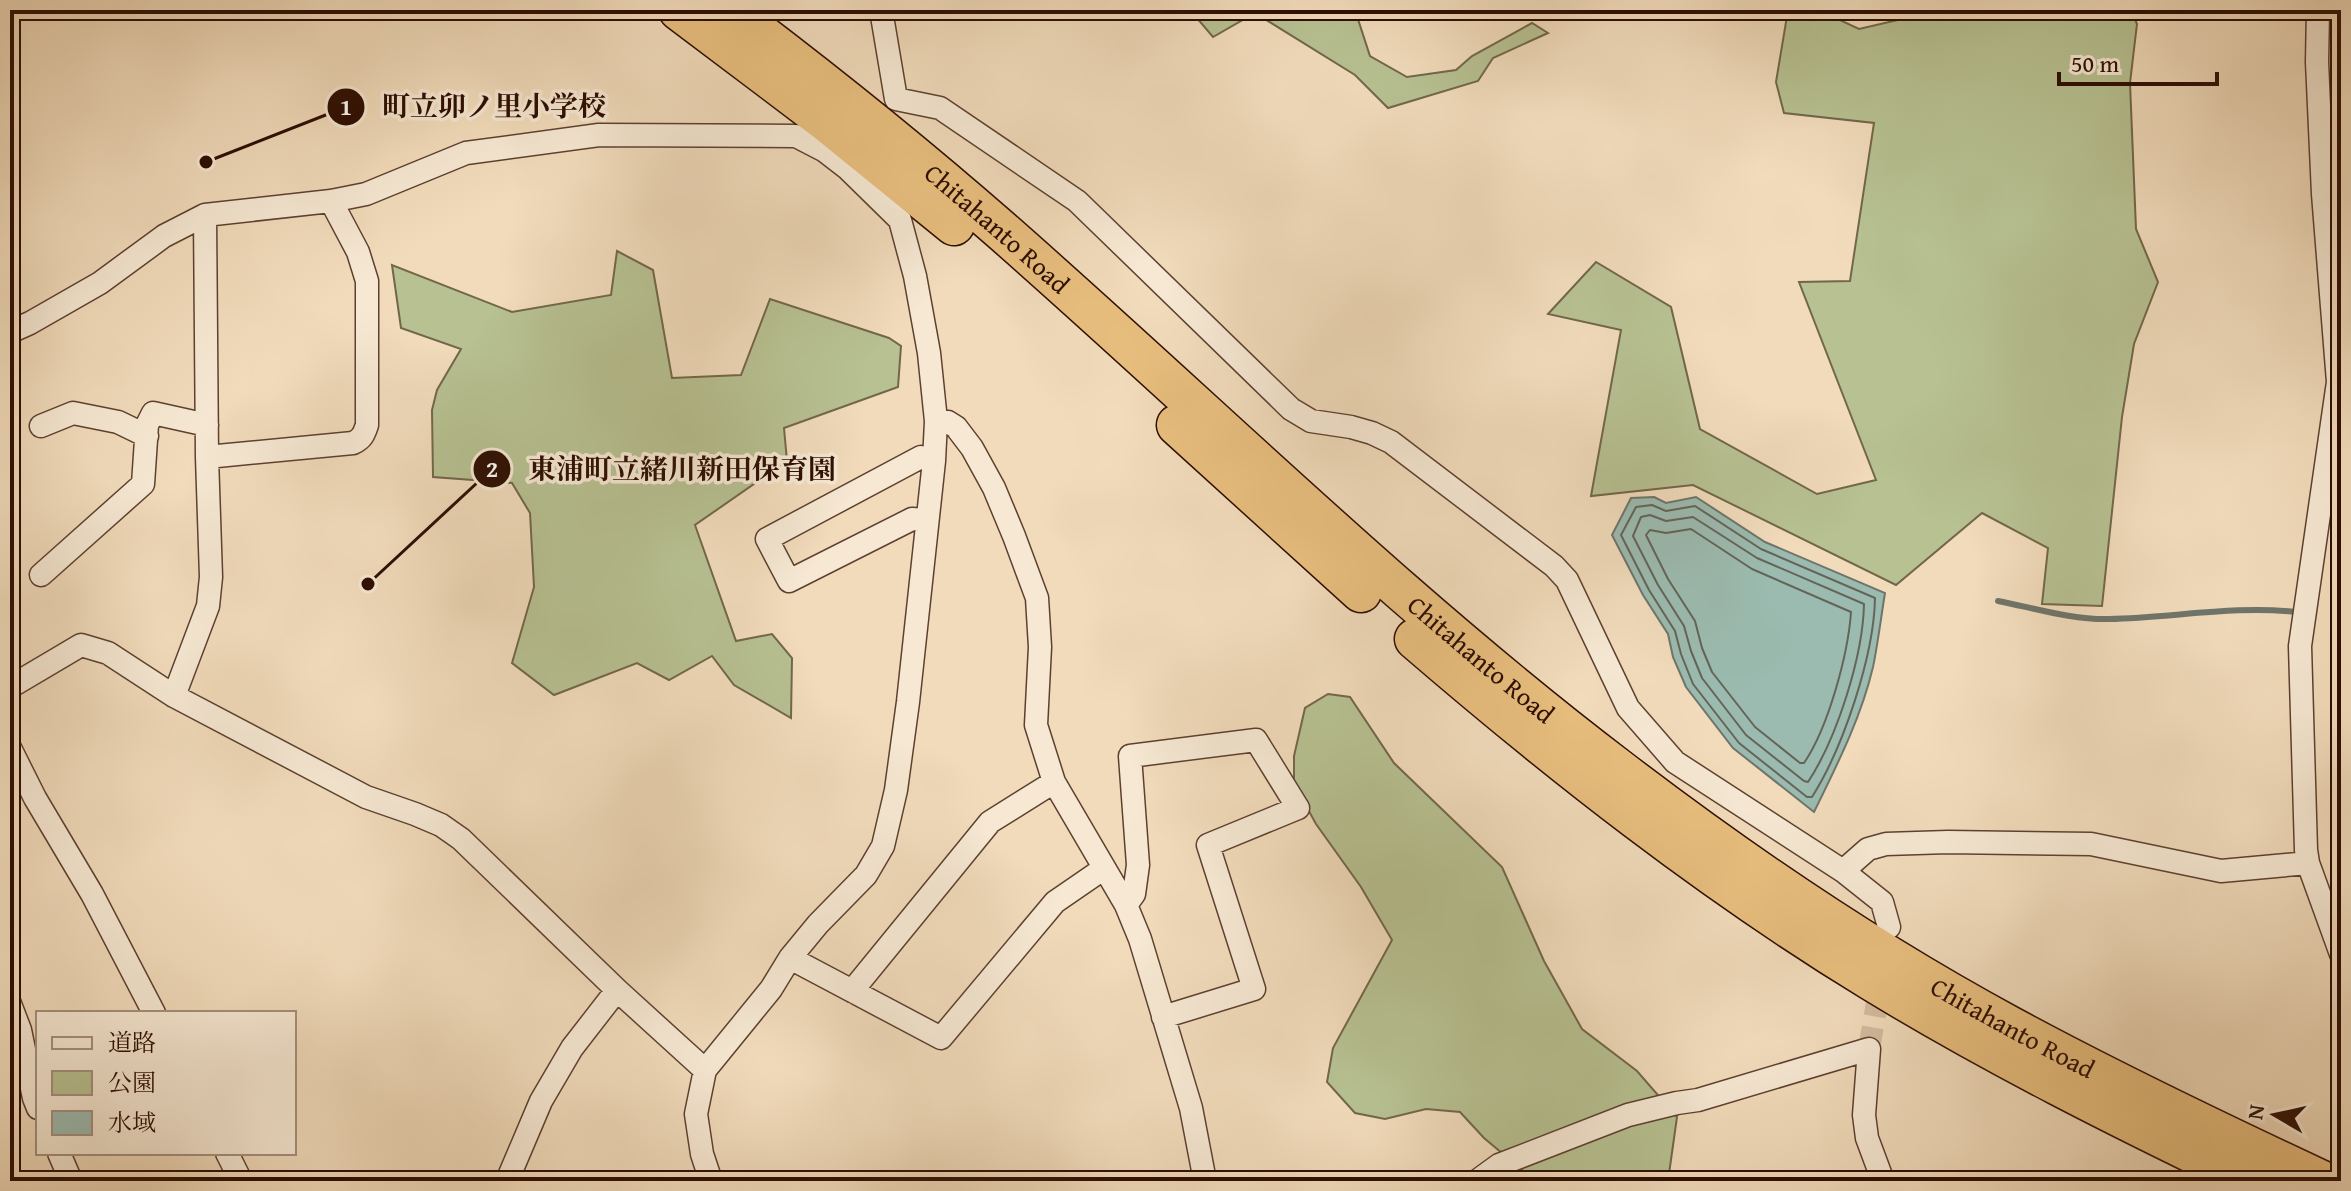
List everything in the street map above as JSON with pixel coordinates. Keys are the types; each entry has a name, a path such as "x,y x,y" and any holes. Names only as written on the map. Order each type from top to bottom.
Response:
{"highway":[{"name":"Chitahanto Road","path":"679,10 826,121 978,245 1379,608 1600,792 1716,877 1870,979 2047,1080 2251,1181"},
{"name":"Chitahanto Road","path":"729,10 841,95 998,227 1396,587 1498,674 1617,768 1731,851 1885,954 2005,1024 2140,1095 2322,1181"}],"street":[{"path":"881,10 896,99 940,108 1077,201 1291,409 1311,421 1351,427 1391,442 1554,566 1567,580 1628,708 1675,762 1843,871 1882,902 1889,927"},
{"path":"2318,10 2317,62 2323,194 2338,382 2300,646 2306,850 2341,954"},
{"path":"10,332 100,283 164,236 205,215 331,201 366,194 466,153 599,135 796,136 825,151 847,168 900,220 915,276 929,353 936,421 908,702 896,790 883,846 866,875 818,924 790,958 771,989 705,1070 696,1114 702,1154 711,1181"},
{"path":"207,457 353,443 364,434 367,425 367,281 358,252 331,201"},
{"path":"174,696 208,606 211,577 205,215"},
{"path":"41,426 73,413 118,422 147,436"},
{"path":"41,575 143,484 147,425 153,413 207,425"},
{"path":"936,421 948,422 956,427 972,448 994,488 1037,598 1040,647 1036,725 1054,782 1126,905 1140,939 1191,1108 1205,1181"},
{"path":"927,520 912,519 789,581 767,539 921,457 934,461"},
{"path":"10,687 81,645 108,653 174,696 366,797 441,825 461,839 617,990 705,1070"},
{"path":"1126,905 1134,894 1138,865 1130,756 1256,740 1298,808 1208,845 1254,989 1163,1017"},
{"path":"10,748 153,1011"},
{"path":"852,991 990,822 1054,782"},
{"path":"1843,871 1868,849 1886,844 1948,842 2091,844 2221,871 2308,863"},
{"path":"790,958 941,1038 1055,902 1103,869"},
{"path":"507,1181 541,1101 572,1048 617,990"},
{"path":"10,1004 20,1030 36,1103"},
{"path":"1477,1181 1499,1165 1628,1115 1698,1100 1869,1049 1865,1127 1883,1181"},
{"path":"60,1155 71,1181"},
{"path":"228,1155 241,1181"}],"green space":[{"path":"1190,10 1355,10 1370,56 1407,77 1456,70 1472,56 1532,23 1548,33 1493,58 1478,81 1388,108 1355,75 1255,13 1213,37"},
{"path":"1788,10 1825,10 1829,15 1859,29 1941,10 2131,10 2137,24 2130,83 2136,229 2158,282 2134,344 2122,417 2102,606 2042,604 2048,548 1982,513 1896,585 1693,485 1591,496 1621,330 1548,314 1596,262 1671,307 1700,429 1817,494 1876,480 1799,282 1850,281 1874,123 1784,113 1776,82"},
{"path":"617,251 653,270 672,378 741,375 770,299 889,338 901,346 898,387 784,428 787,461 695,525 736,641 772,634 792,658 791,718 734,685 712,656 669,680 637,663 554,695 512,663 534,587 530,513 512,483 433,477 432,410 437,390 461,349 401,328 392,265 512,312 611,295"},
{"path":"1328,694 1350,697 1394,763 1502,867 1544,961 1582,1029 1637,1071 1677,1117 1668,1181 1550,1181 1528,1175 1484,1138 1460,1112 1426,1109 1385,1119 1355,1113 1327,1082 1333,1048 1392,940 1361,887 1316,824 1294,784 1294,756 1305,708"}],"water":[{"path":"1654,497 1666,503 1696,497 1765,542 1885,593 1873,667 1862,705 1814,812 1733,748 1686,687 1673,657 1668,634 1643,595 1612,535 1631,498"}],"waterway":[{"path":"1998,601 2095,619 2249,610 2296,612"}],"tunnel":[{"path":"1869,1049 1881,980"}],"place":[{"name":"町立卯ノ里小学校","path":"206,162"},
{"name":"東浦町立緒川新田保育園","path":"368,584"}]}
